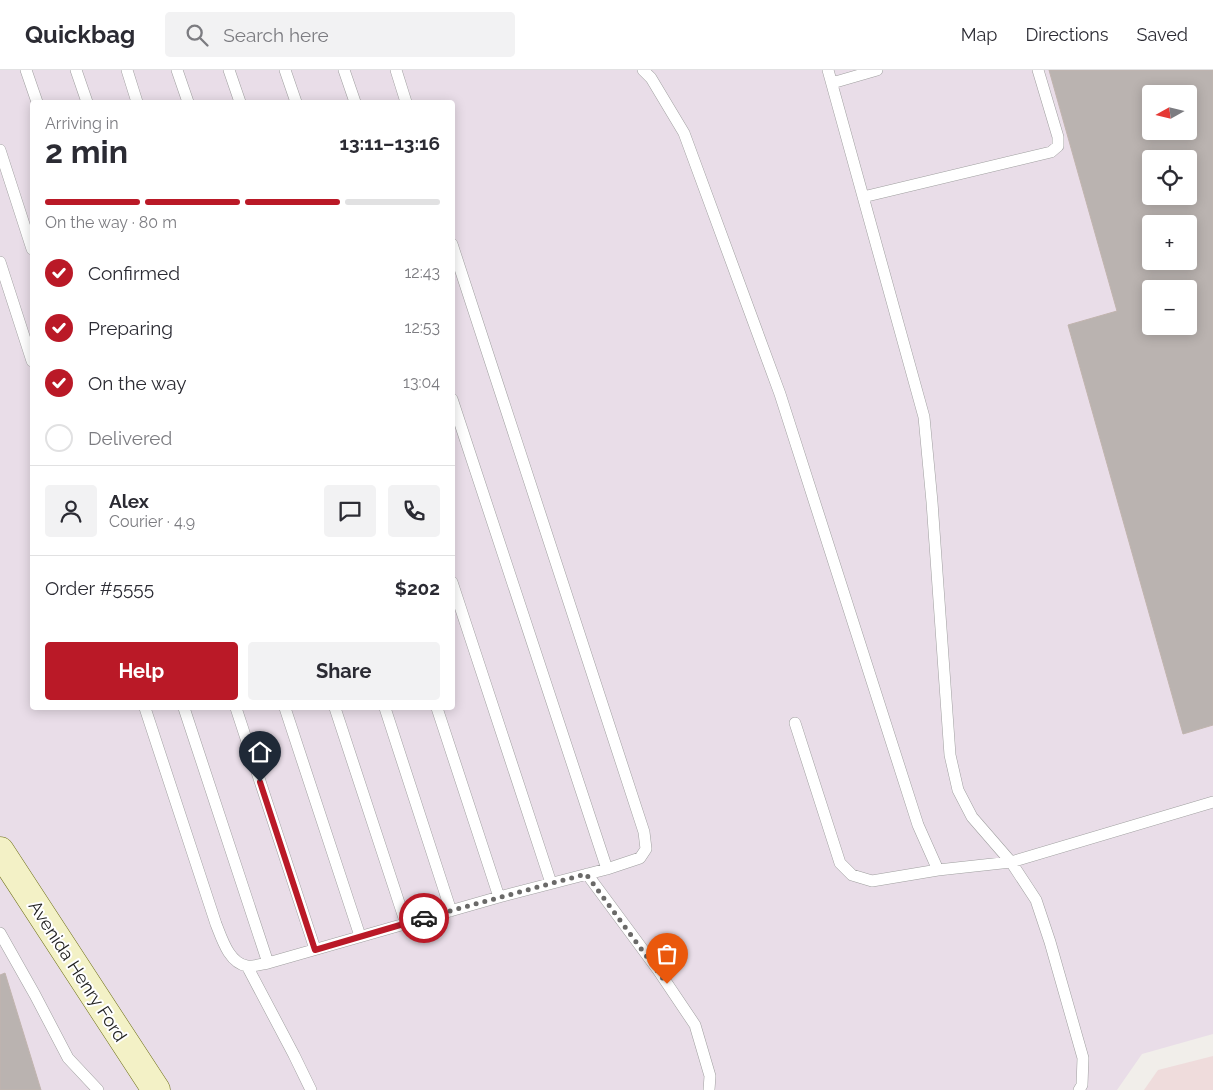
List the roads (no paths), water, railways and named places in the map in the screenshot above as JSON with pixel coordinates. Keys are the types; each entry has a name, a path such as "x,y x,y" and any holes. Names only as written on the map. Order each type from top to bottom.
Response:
{"street":[{"name":"Avenida Henry Ford","path":"0,851 156,1090"}],"lane":[{"path":"26,70 36,100"},
{"path":"76,70 86,100"},
{"path":"127,70 136,100"},
{"path":"177,70 187,100"},
{"path":"229,70 239,100"},
{"path":"285,70 295,100"},
{"path":"344,70 353,100"},
{"path":"396,70 405,100"},
{"path":"642,70 651,78 684,133 780,394 918,825 938,870"},
{"path":"828,70 924,417 950,755 958,790 972,817 1011,862 1036,900 1083,1058 1082,1085 1078,1090"},
{"path":"832,83 877,70"},
{"path":"863,197 1051,152 1058,146 1058,137 1038,70"},
{"path":"0,150 30,242"},
{"path":"247,966 268,963 499,897 607,869 640,858 646,849 644,832 455,253"},
{"path":"0,262 30,355"},
{"path":"455,408 607,869"},
{"path":"455,591 551,883"},
{"path":"147,710 225,947 234,958 247,966 311,1090"},
{"path":"185,710 268,963"},
{"path":"237,710 315,950"},
{"path":"286,710 360,936"},
{"path":"336,710 406,924"},
{"path":"386,710 451,911"},
{"path":"438,710 499,897"},
{"path":"795,723 840,863 852,876 872,881 938,870 1011,862 1213,802"},
{"path":"586,874 658,970 695,1025 710,1076 709,1090"},
{"path":"0,934 68,1058 98,1090"}]}
